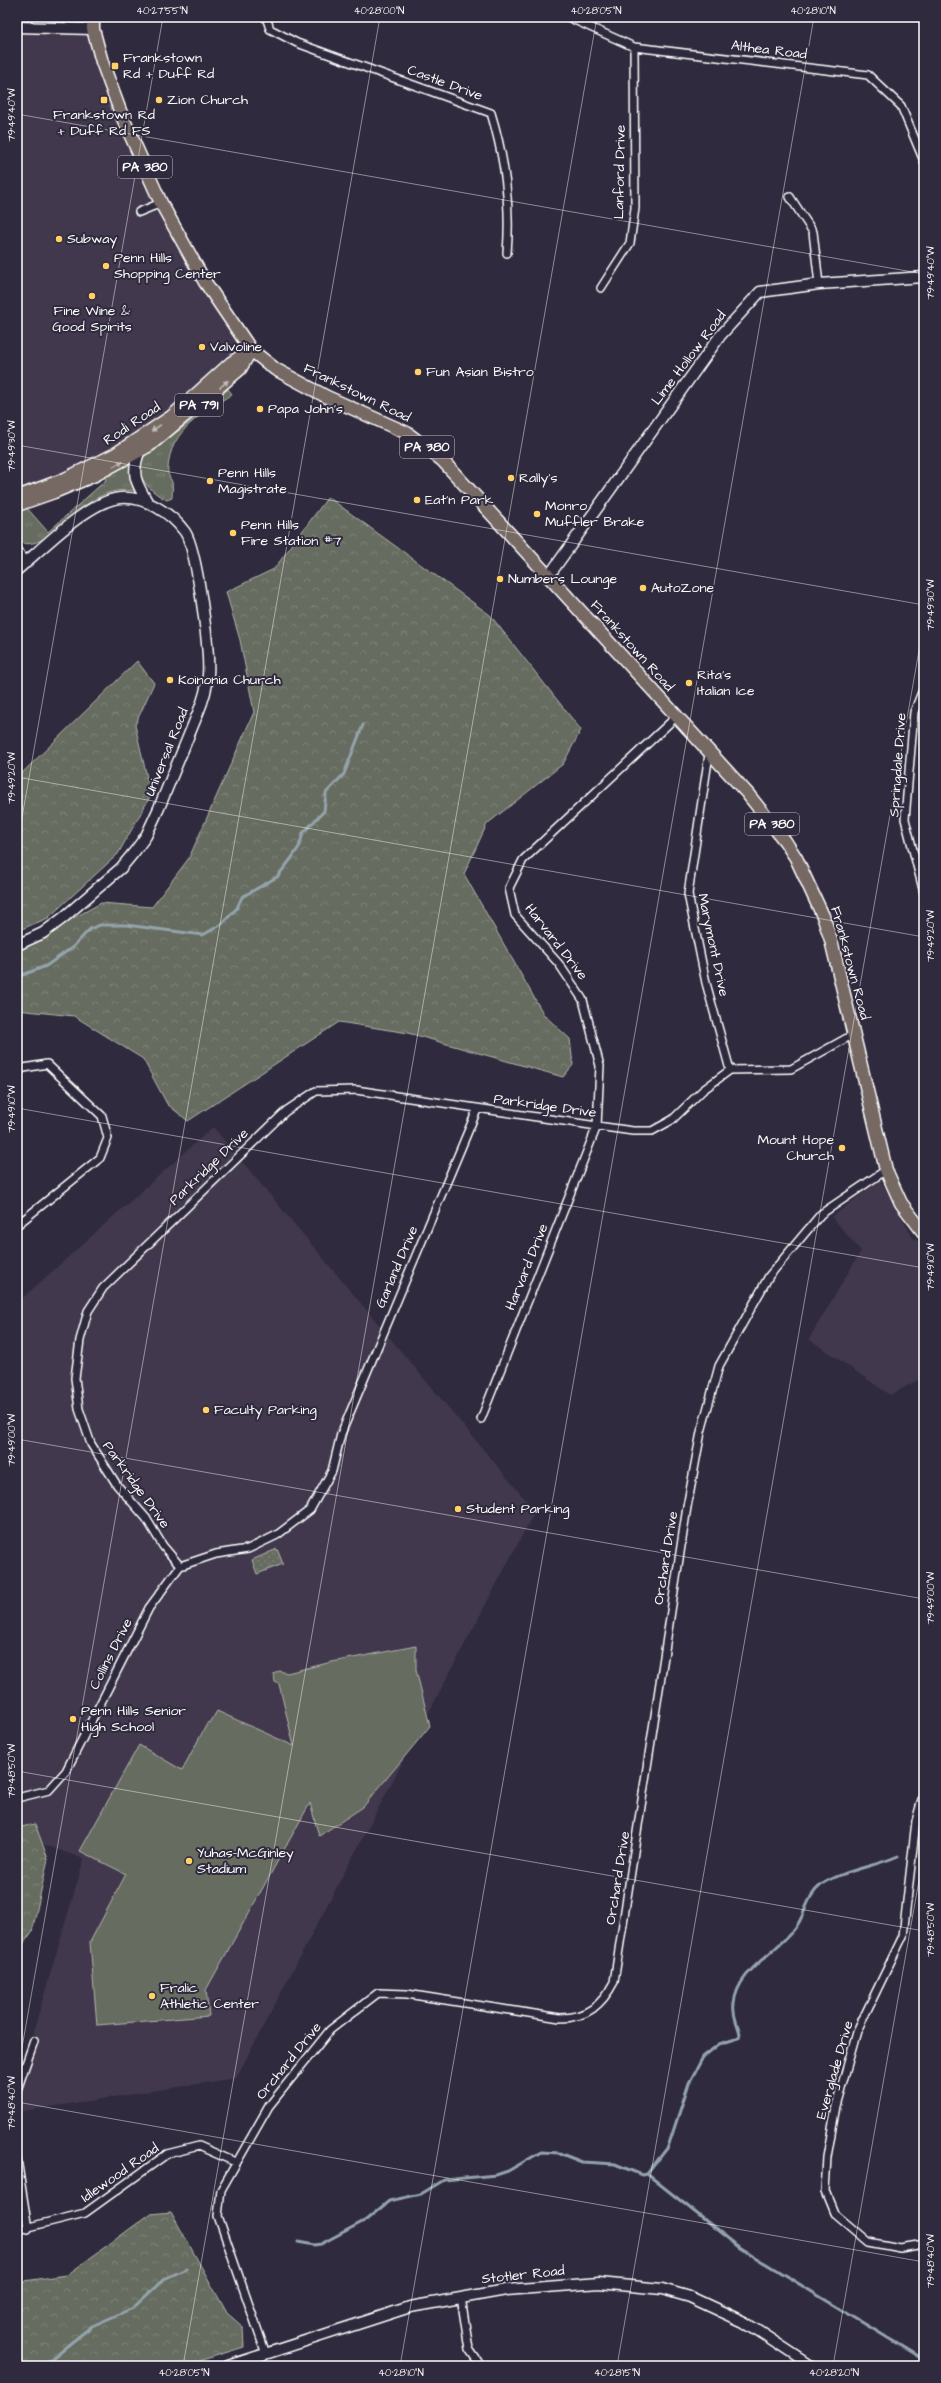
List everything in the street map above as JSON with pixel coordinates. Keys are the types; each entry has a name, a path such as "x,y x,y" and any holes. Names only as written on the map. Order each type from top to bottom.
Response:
{"main road":[{"name":"Frankstown Road","path":"93,23 122,116 161,203 205,282 251,350 275,369 327,397 392,425 424,445 457,476 768,818 785,841 816,898 831,940 886,1170 901,1203 924,1233"},
{"name":"Rodi Road","path":"17,505 89,477 150,445 240,369 251,350"},
{"name":"Rodi Road","path":"17,497 65,479 114,455 171,417 231,363 251,350"}],"street":[{"name":"Castle Drive","path":"266,17 270,29 297,43 491,113 502,147 508,196 509,226 507,253"},
{"name":"Althea Road","path":"568,17 634,47 868,75 900,106 924,161"},
{"path":"17,26 93,23"},
{"name":"Lanford Drive","path":"600,288 630,243 635,208 634,47"},
{"path":"790,197 813,232 819,284"},
{"path":"139,212 161,203"},
{"name":"Lime Hollow Road","path":"548,577 720,336 760,292 819,284 924,278"},
{"path":"139,452 134,471 136,481 148,503"},
{"name":"Universal Road","path":"17,945 43,933 63,918 121,868 146,836 159,808 205,692 208,655 194,557 185,533 166,513 148,503 120,498 96,506 20,566"},
{"path":"17,552 20,566"},
{"name":"Springdale Drive","path":"924,686 914,712 905,819 924,893"},
{"name":"Harvard Drive","path":"481,1419 597,1126 600,1066 583,1000 559,964 515,915 509,888 523,860 676,717"},
{"name":"Marymont Drive","path":"710,754 688,894 706,983 730,1070"},
{"path":"730,1070 791,1069 854,1034"},
{"path":"17,1072 24,1068 47,1064 102,1116 108,1138 100,1158 17,1225"},
{"name":"Parkridge Drive","path":"180,1566 163,1546 146,1518 117,1485 91,1444 79,1409 75,1378 80,1340 88,1311 102,1288 286,1111 316,1091 356,1090 477,1110 633,1131 652,1130 672,1120 703,1090 730,1070"},
{"name":"Garland Drive","path":"180,1566 216,1554 248,1549 277,1535 310,1510 332,1472 341,1434 477,1110"},
{"name":"Orchard Drive","path":"266,2354 218,2216 221,2190 235,2162 269,2106 330,2030 378,1993 407,1994 560,2018 574,2018 605,2000 614,1982 687,1507 701,1432 720,1366 769,1276 821,1214 886,1170"},
{"name":"Collins Drive","path":"17,1798 49,1790 66,1771 149,1608 180,1566"},
{"name":"Everglade Drive","path":"924,1792 916,1821 903,1936 857,2031 836,2106 827,2157 825,2191 834,2213 868,2242 900,2248 924,2244"},
{"path":"17,2090 34,2041"},
{"name":"Idlewood Road","path":"17,2230 86,2213 168,2154 198,2146 235,2162"},
{"path":"17,2159 28,2228"},
{"name":"Stotler Road","path":"228,2366 410,2308 461,2297 564,2284 599,2283 662,2289 690,2297 744,2322 811,2366"},
{"path":"461,2297 469,2349 481,2366"}],"shaded area":[{"name":"Penn Hills Shopping Center","path":"17,27 93,29 161,203 251,350 143,437 17,497"},
{"name":"Penn Hills Senior High School","path":"213,1127 535,1511 236,2078 17,2112 17,2087 84,1859 17,1835 17,1303"},
{"path":"880,1180 913,1238 924,1245 924,1377 890,1395 809,1339 861,1251 832,1217"}],"green space":[{"path":"228,389 232,394 210,408 181,433 170,455 168,474 172,482 172,498 167,500 160,496 147,486 143,479 140,472 140,465 143,458 153,448 175,434 198,416"},
{"path":"128,463 130,465 131,479 135,491 116,491 99,497 83,507 42,539 30,544 17,541 17,512 26,507 48,532 106,480 105,476"},
{"path":"328,497 490,615 581,730 563,764 487,824 464,874 544,1015 570,1039 573,1065 563,1077 408,1033 339,1022 188,1121 167,1104 143,1059 74,1016 17,1010 17,949 101,903 152,907 189,858 254,712 240,640 226,592 274,569"},
{"path":"137,661 154,683 135,725 151,795 118,854 48,918 17,931 17,778"},
{"path":"277,1549 283,1564 257,1574 252,1560"},
{"name":"Yuhas-McGinley Stadium","path":"416,1646 416,1670 430,1726 363,1807 319,1836 310,1803 206,1990 209,2016 97,2025 90,1942 126,1874 80,1851 139,1745 182,1770 208,1722 210,1723 217,1711 294,1746 279,1684 275,1682 274,1674 279,1671 287,1673 332,1662"},
{"path":"35,1824 48,1859 32,1932 17,1952 17,1828"},
{"path":"171,2212 227,2313 243,2327 244,2347 183,2366 17,2366 17,2282 67,2275 150,2214"}],"waterway":[{"path":"17,977 46,966 73,947 90,929 100,925 126,925 203,935 222,924 237,908 242,897 277,877 291,859 299,847 303,833 324,811 326,793 344,774 363,725"},
{"path":"298,2242 314,2245 321,2244 366,2220 389,2201 421,2194 444,2180 496,2175 508,2171 541,2152 559,2153 582,2162 615,2164 642,2175 647,2174 668,2147 689,2083 703,2057 719,2044 739,2038 740,2034 734,2016 734,2004 737,1991 743,1980 760,1961 790,1934 801,1919 813,1893 821,1885 849,1872 898,1856"},
{"path":"647,2174 740,2248 924,2360"},
{"path":"42,2366 92,2326 133,2308 164,2279 186,2269"}],"place":[{"name":"Frankstown Rd + Duff Rd","path":"115,66"},
{"name":"Frankstown Rd + Duff Rd FS","path":"104,100"},
{"name":"Zion Church","path":"159,100"},
{"name":"Subway","path":"59,239"},
{"name":"Penn Hills Shopping Center","path":"106,266"},
{"name":"Fine Wine & Good Spirits","path":"92,296"},
{"name":"Valvoline","path":"202,347"},
{"name":"Fun Asian Bistro","path":"418,372"},
{"name":"Papa John's","path":"260,409"},
{"name":"Rally's","path":"511,478"},
{"name":"Penn Hills Magistrate","path":"210,481"},
{"name":"Eat'n Park","path":"417,500"},
{"name":"Monro Muffler Brake","path":"537,514"},
{"name":"Penn Hills Fire Station #7","path":"233,533"},
{"name":"Numbers Lounge","path":"500,579"},
{"name":"AutoZone","path":"643,588"},
{"name":"Koinonia Church","path":"170,680"},
{"name":"Rita's Italian Ice","path":"689,683"},
{"name":"Mount Hope Church","path":"842,1148"},
{"name":"Faculty Parking","path":"206,1410"},
{"name":"Student Parking","path":"458,1509"},
{"name":"Penn Hills Senior High School","path":"73,1719"},
{"name":"Yuhas-McGinley Stadium","path":"189,1861"},
{"name":"Fralic Athletic Center","path":"152,1996"}]}
